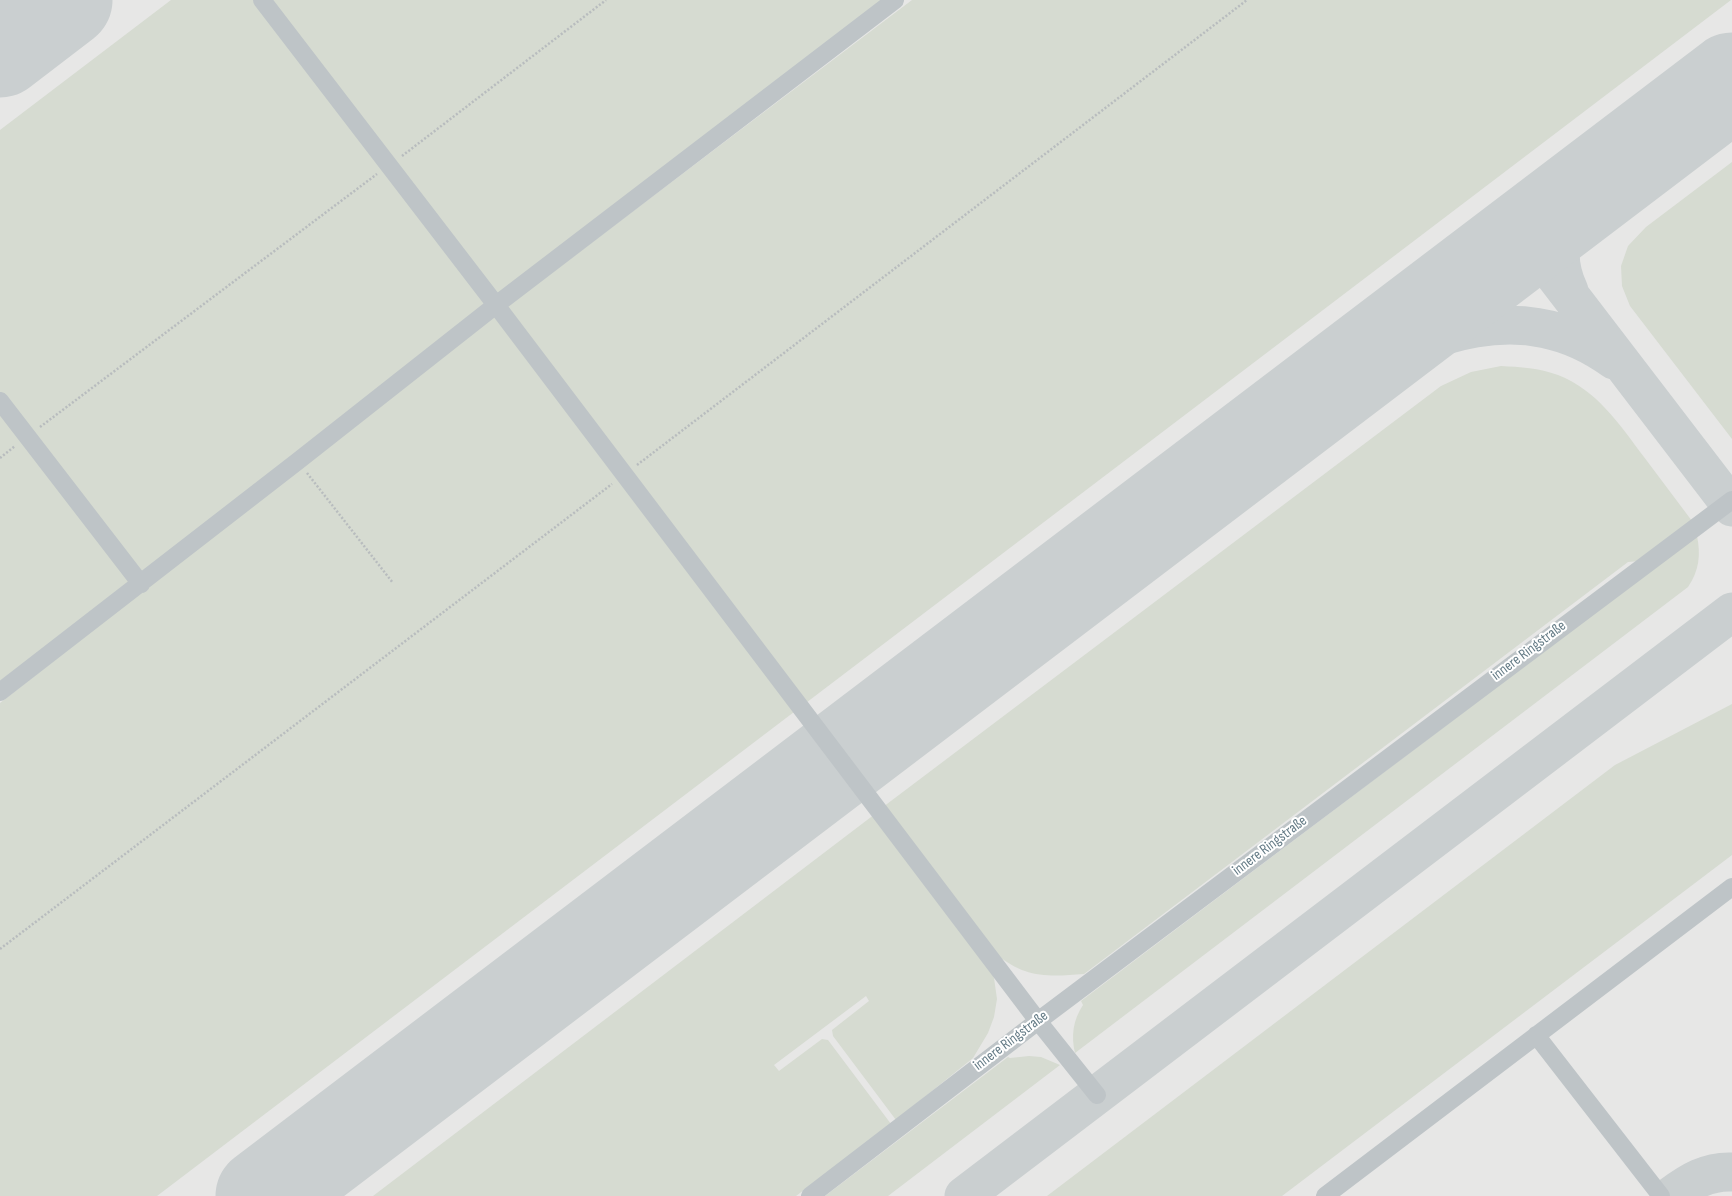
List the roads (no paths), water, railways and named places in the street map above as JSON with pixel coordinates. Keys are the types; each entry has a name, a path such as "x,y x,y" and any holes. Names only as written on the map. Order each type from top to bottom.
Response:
{"lane":[{"path":"262,0 496,305 1038,1021 1097,1095"},
{"path":"0,692 298,462 496,305 894,0"},
{"path":"0,401 141,584"},
{"name":"innere Ringstraße","path":"810,1196 1038,1021 1732,500"},
{"path":"1325,1196 1732,887"},
{"path":"1536,1035 1661,1196"}]}
